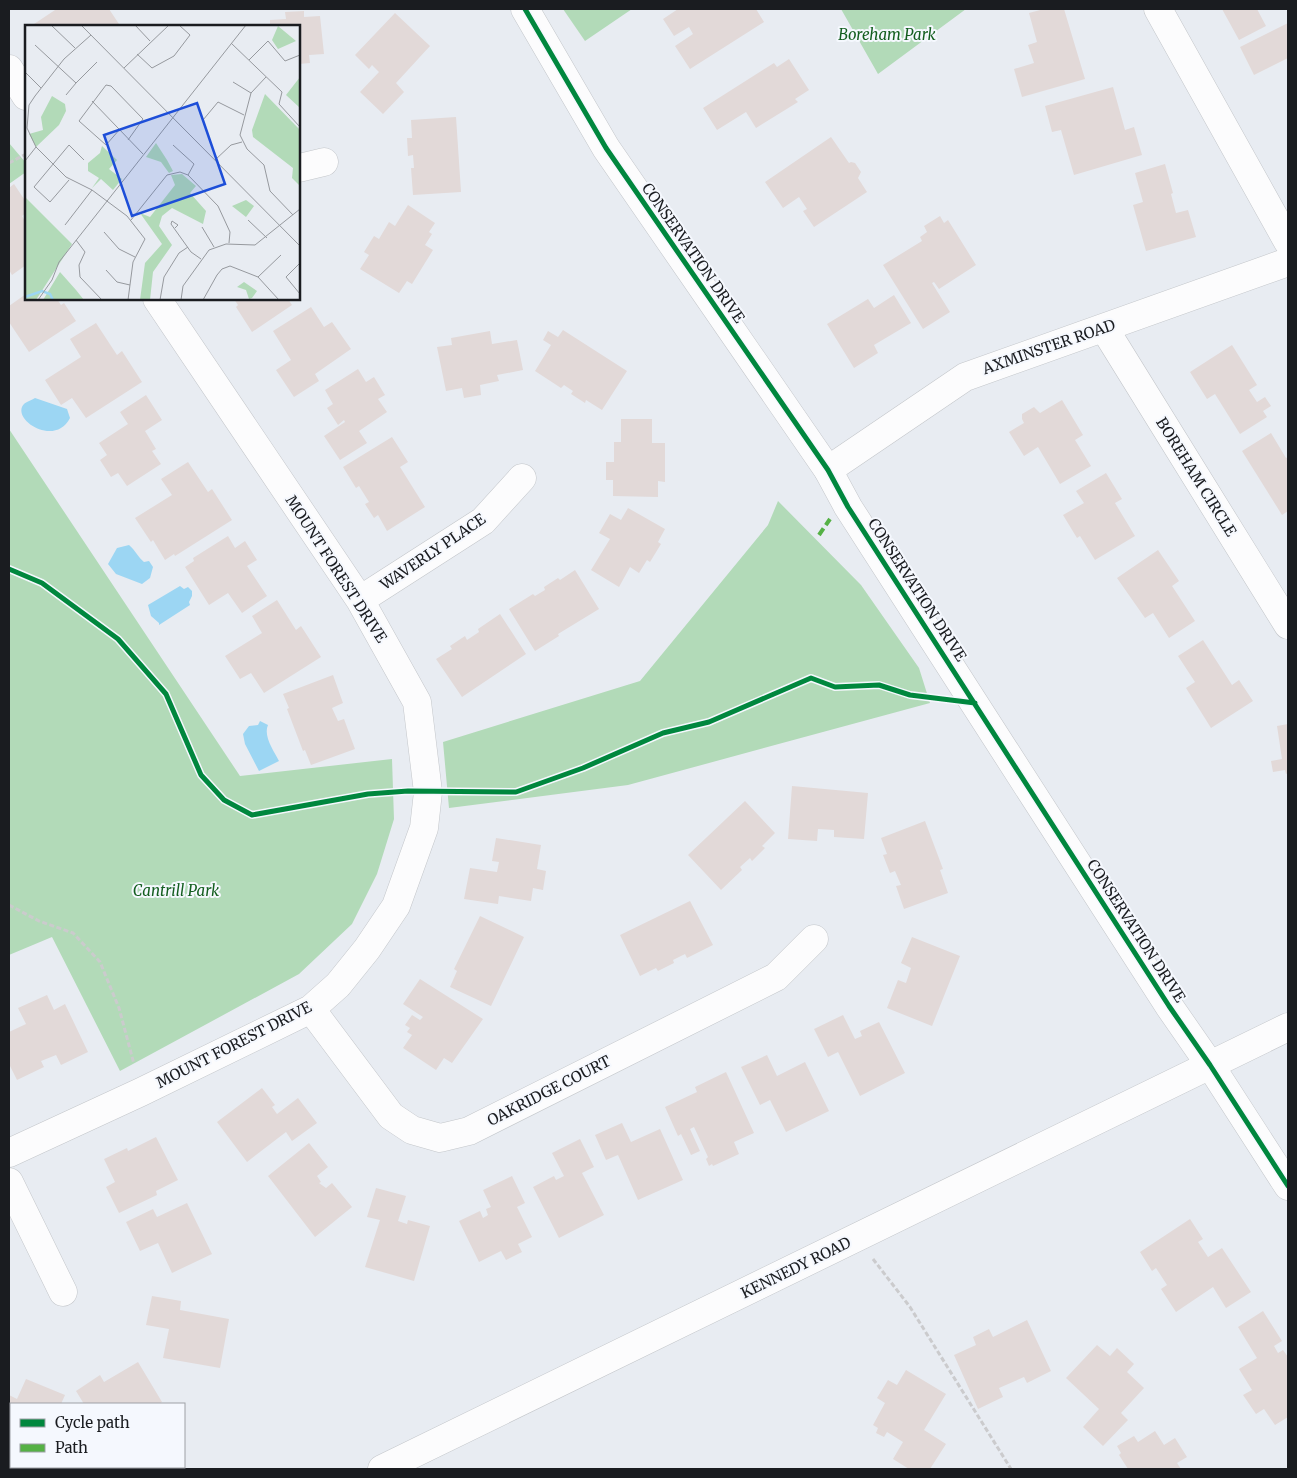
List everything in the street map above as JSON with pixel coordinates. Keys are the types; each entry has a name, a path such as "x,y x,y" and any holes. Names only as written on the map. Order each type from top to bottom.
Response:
{"street":[{"name":"CONSERVATION DRIVE","path":"525,9 606,148 828,470 848,507 1169,1006 1210,1065 1288,1186"},
{"path":"1158,9 1288,242"},
{"path":"9,69 25,94"},
{"name":"AXMINSTER ROAD","path":"828,470 965,377 1288,262"},
{"name":"MOUNT FOREST DRIVE","path":"9,1153 141,1092 311,1009 338,985 368,949 396,906 424,828 428,792 417,702 360,600 158,300"},
{"name":"BOREHAM CIRCLE","path":"1104,328 1288,625"},
{"name":"WAVERLY PLACE","path":"360,600 483,521 522,478"},
{"name":"OAKRIDGE COURT","path":"311,1009 391,1116 412,1130 440,1138 469,1131 776,977 814,939"},
{"name":"KENNEDY ROAD","path":"394,1467 1288,1027"},
{"path":"9,1182 63,1292"}],"path":[{"path":"9,163 25,155"},
{"path":"9,905 39,921 73,934 100,962 119,1008 141,1092"},
{"path":"858,1238 910,1307 1011,1469"}],"green space":[{"path":"563,9 632,9 585,41"},
{"name":"Boreham Park","path":"841,9 966,9 878,74"},
{"path":"9,143 25,162 25,173 9,184"},
{"name":"Cantrill Park","path":"9,429 240,776 392,759 394,819 377,874 352,924 299,974 120,1071 52,937 9,955"},
{"path":"778,501 861,585 919,668 930,703 628,785 449,808 443,742 640,681 768,525"}],"water":[{"path":"35,398 67,409 70,418 63,427 55,431 45,431 28,423 23,417 21,410 24,404"},
{"path":"129,545 144,562 149,561 153,567 150,578 142,584 116,574 108,564 117,548"},
{"path":"180,586 184,589 188,587 192,591 190,605 159,625 151,616 148,605"},
{"path":"260,721 268,725 268,739 279,761 259,771 245,744 243,734 249,726 258,725"}],"building":[{"path":"109,9 119,24 34,25 55,10"},
{"path":"678,9 756,9 764,22 690,69 675,46 693,34 689,27 674,36 663,19"},
{"path":"1044,9 1064,9 1085,79 1022,97 1014,69 1034,63 1028,45 1037,42 1029,13"},
{"path":"1222,9 1257,9 1266,26 1239,40"},
{"path":"304,11 304,17 320,16 324,54 309,55 310,63 300,64 300,25 270,25 270,20 286,19 285,12"},
{"path":"395,13 430,46 396,83 404,92 383,114 360,92 379,72 372,65 369,69 355,55"},
{"path":"1288,23 1288,58 1254,75 1240,47"},
{"path":"789,59 809,90 795,99 798,102 756,128 746,112 717,130 703,108 774,63 777,67"},
{"path":"1113,87 1125,130 1134,127 1142,155 1074,175 1061,130 1052,132 1045,106"},
{"path":"456,117 461,192 413,195 411,168 414,168 413,155 408,156 407,138 412,138 411,120"},
{"path":"831,137 849,163 855,163 861,172 858,178 867,192 814,227 803,211 807,209 799,197 783,208 765,182"},
{"path":"1165,164 1176,213 1188,210 1196,237 1146,251 1133,205 1143,202 1135,173"},
{"path":"14,184 25,200 25,214 22,216 25,221 25,266 12,275 9,270 9,188"},
{"path":"408,205 435,223 429,232 432,234 425,245 433,250 412,284 407,281 399,293 360,269 369,255 364,252 374,236 379,239 389,222 395,226"},
{"path":"940,216 944,223 948,220 976,265 939,289 934,282 932,283 950,312 923,329 883,265 922,241 920,237 927,232 924,226"},
{"path":"25,295 25,300 58,300 61,305 64,303 76,321 29,352 9,322 9,306"},
{"path":"894,295 911,323 874,345 878,353 854,368 827,324 868,299 874,308"},
{"path":"235,300 289,300 292,305 252,332 236,307 238,305"},
{"path":"311,307 324,327 332,322 351,349 315,374 319,381 294,397 276,370 291,360 273,331"},
{"path":"96,323 117,355 122,351 142,382 86,418 72,398 61,405 45,380 81,357 70,339"},
{"path":"563,330 627,371 602,410 586,400 585,403 571,394 573,391 564,385 561,388 535,371 551,345 543,340 548,331 558,337"},
{"path":"490,331 492,344 517,340 523,370 497,375 499,381 480,385 481,395 464,398 462,388 446,391 437,347 452,345 451,338"},
{"path":"1232,345 1257,385 1249,390 1257,402 1265,397 1271,406 1263,411 1267,417 1240,434 1215,394 1207,399 1190,372"},
{"path":"358,369 366,382 374,377 385,395 378,399 387,412 359,431 367,443 340,460 324,436 345,422 344,420 338,425 327,408 333,404 325,390"},
{"path":"146,395 162,420 145,431 156,449 152,451 161,464 127,486 118,473 111,477 100,460 107,455 99,443 128,424 120,412"},
{"path":"1062,400 1083,435 1075,440 1091,466 1060,484 1038,447 1024,456 1009,432 1024,423 1022,414 1034,407 1040,413"},
{"path":"621,419 652,419 652,443 665,443 665,482 658,481 658,497 613,496 613,480 606,480 606,462 614,462 614,442 621,442"},
{"path":"1271,433 1286,458 1288,457 1288,511 1282,515 1242,451"},
{"path":"392,437 408,462 400,467 425,507 387,531 378,515 374,518 365,504 369,502 359,486 356,488 343,467"},
{"path":"188,462 208,492 212,489 232,520 175,556 174,554 165,560 153,540 151,542 135,518 172,495 161,479"},
{"path":"1106,473 1122,499 1115,503 1135,536 1095,560 1080,536 1077,538 1063,515 1084,503 1076,491"},
{"path":"628,508 665,529 658,542 661,544 650,562 647,560 639,573 630,567 619,587 591,570 610,539 599,533 610,514 621,520"},
{"path":"228,536 235,548 245,541 257,560 247,566 267,596 242,613 228,593 209,605 185,567 194,561 193,558"},
{"path":"1158,550 1179,581 1172,586 1195,621 1169,638 1153,613 1145,618 1117,578"},
{"path":"575,570 599,609 558,634 559,636 535,651 509,609 533,594 535,596 545,590 544,587 558,578 560,580"},
{"path":"277,600 296,630 301,626 321,657 264,693 251,673 240,679 225,656 262,633 252,616"},
{"path":"500,614 526,654 462,697 436,659 452,649 450,646 465,636 467,640 479,632 478,629"},
{"path":"1203,640 1232,685 1239,680 1253,701 1211,728 1186,688 1195,682 1178,656"},
{"path":"333,675 343,703 332,708 338,721 344,719 355,749 311,765 305,750 303,751 283,694"},
{"path":"1288,724 1288,773 1286,774 1285,770 1273,772 1271,761 1282,759 1277,726"},
{"path":"792,786 868,793 864,839 834,837 834,830 818,829 817,841 788,839"},
{"path":"745,801 775,833 762,846 765,848 752,861 750,858 740,867 742,870 721,890 688,855"},
{"path":"925,821 943,869 940,870 948,893 904,909 896,886 901,885 895,871 890,873 883,855 887,854 881,838"},
{"path":"496,838 541,845 537,869 546,871 543,890 533,888 531,901 499,896 498,904 464,899 470,868 497,872 499,862 492,861"},
{"path":"690,901 713,945 687,958 685,954 673,960 674,963 658,971 656,968 640,976 620,935"},
{"path":"480,916 524,937 491,1006 450,987 457,971 454,969"},
{"path":"912,937 960,956 932,1026 887,1008 898,980 906,983 911,968 901,963"},
{"path":"420,979 483,1019 452,1063 444,1058 436,1070 403,1048 412,1035 407,1032 410,1028 405,1025 412,1015 420,1020 423,1017 403,1004"},
{"path":"47,995 54,1010 65,1004 88,1052 61,1065 56,1055 41,1061 44,1067 17,1080 9,1064 9,1032 26,1024 18,1008"},
{"path":"843,1015 855,1039 862,1036 860,1031 879,1022 905,1073 860,1096 838,1052 828,1057 814,1029"},
{"path":"767,1055 777,1076 805,1062 829,1111 786,1132 770,1100 760,1105 741,1067"},
{"path":"726,1072 754,1133 734,1142 739,1154 709,1166 706,1159 708,1157 694,1127 690,1129 700,1151 691,1155 681,1134 678,1136 665,1107 697,1092 695,1087"},
{"path":"262,1088 275,1105 272,1107 277,1114 298,1098 317,1123 292,1141 286,1132 247,1162 217,1122"},
{"path":"622,1123 631,1142 660,1129 683,1180 638,1200 618,1155 606,1160 595,1135"},
{"path":"156,1137 178,1180 156,1191 157,1195 119,1213 106,1187 115,1182 104,1159 127,1148 128,1151"},
{"path":"580,1139 594,1167 582,1173 604,1215 559,1238 533,1187 554,1176 556,1180 564,1176 552,1153"},
{"path":"309,1143 328,1167 317,1176 321,1182 319,1183 326,1188 332,1183 352,1207 315,1237 268,1176"},
{"path":"512,1176 525,1203 517,1207 532,1237 518,1244 522,1252 506,1260 501,1251 479,1262 459,1221 480,1211 483,1218 488,1215 486,1209 491,1207 483,1190"},
{"path":"376,1188 406,1196 398,1221 407,1224 408,1220 430,1226 414,1281 365,1267 380,1220 367,1217"},
{"path":"187,1203 212,1254 172,1273 158,1243 140,1251 126,1222 153,1209 157,1217"},
{"path":"1190,1219 1203,1239 1198,1242 1208,1257 1222,1248 1251,1292 1226,1308 1213,1287 1176,1312 1161,1289 1167,1285 1156,1268 1152,1271 1140,1252"},
{"path":"152,1296 181,1301 180,1310 229,1319 220,1368 163,1358 169,1329 146,1325"},
{"path":"1263,1311 1282,1341 1274,1346 1278,1353 1283,1350 1288,1357 1288,1417 1275,1425 1264,1409 1256,1414 1243,1395 1252,1390 1239,1369 1257,1358 1238,1327"},
{"path":"1027,1320 1051,1371 1027,1383 1024,1377 999,1388 1003,1397 978,1409 954,1355 976,1345 973,1337 989,1329 993,1337"},
{"path":"1097,1345 1110,1356 1117,1348 1134,1364 1127,1372 1144,1388 1121,1413 1128,1420 1103,1446 1083,1427 1099,1409 1066,1378"},
{"path":"138,1362 162,1402 83,1403 76,1391 100,1375 104,1382"},
{"path":"906,1370 946,1394 924,1430 946,1444 930,1469 909,1469 893,1459 903,1442 887,1432 884,1437 876,1433 878,1428 873,1425 885,1403 877,1398 888,1380 897,1385"},
{"path":"26,1379 65,1395 61,1403 10,1403 10,1458 9,1395 17,1399"},
{"path":"1155,1431 1164,1445 1175,1438 1187,1457 1177,1463 1181,1469 1128,1469 1119,1455 1121,1453 1117,1446 1134,1436 1138,1442"}],"marked path":[{"path":"819,535 830,519"}],"cycle path":[{"path":"525,9 606,148 828,470 848,507 1169,1006 1210,1065 1288,1186"},
{"path":"9,569 42,583 118,639 166,694 201,775 224,800 252,815 368,794 408,791 516,792 583,768 663,733 709,722 811,678 835,687 879,685 910,695 975,703"}]}
